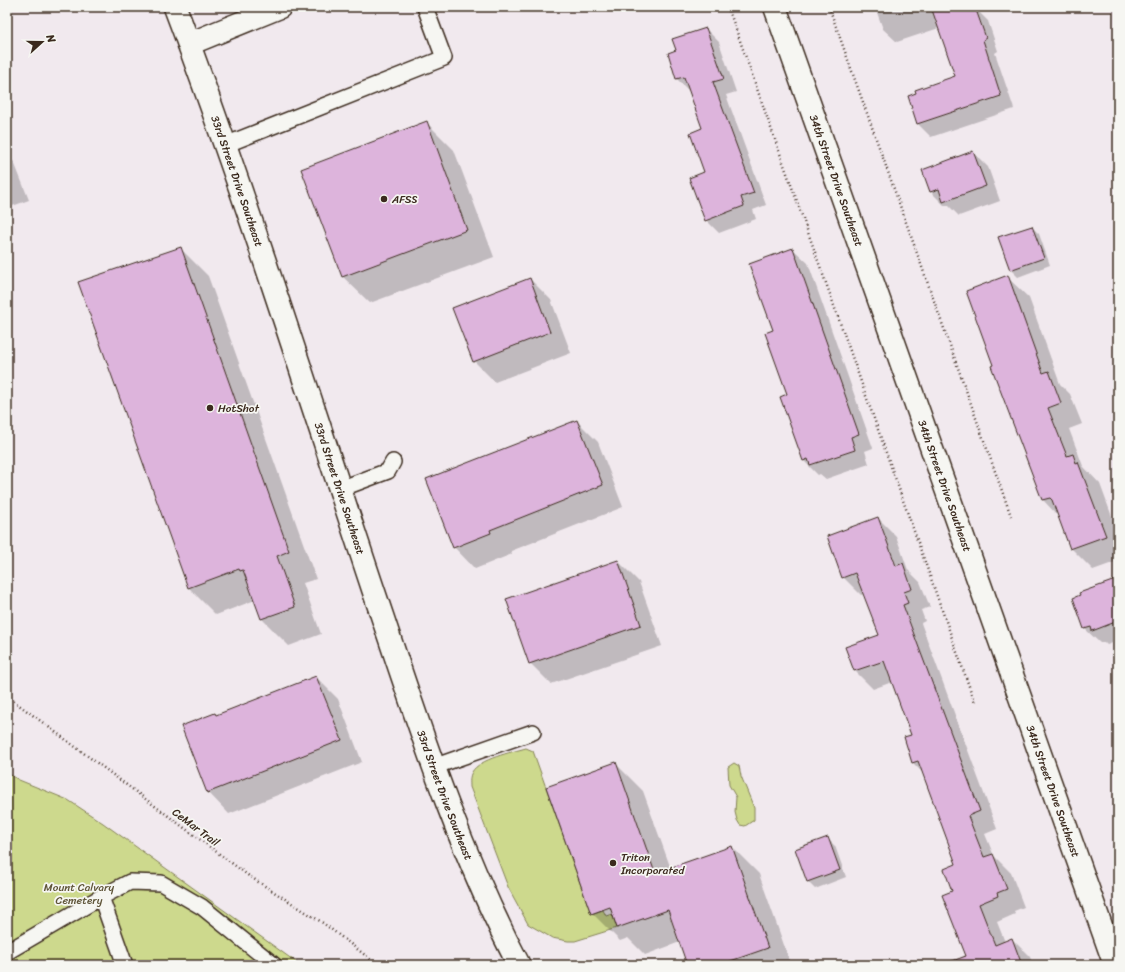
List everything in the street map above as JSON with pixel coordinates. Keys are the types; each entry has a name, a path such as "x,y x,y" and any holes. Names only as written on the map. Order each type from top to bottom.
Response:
{"street":[{"name":"33rd Street Drive Southeast","path":"175,7 225,145 433,767 493,916 519,965"},
{"path":"189,44 280,7"},
{"name":"34th Street Drive Southeast","path":"775,7 1115,965"}],"lane":[{"path":"225,145 444,58 425,7"},
{"path":"340,489 388,471 393,462"},
{"path":"433,767 533,732"},
{"path":"7,952 101,897 130,882 161,883 202,907 274,965"},
{"path":"101,897 125,965"}],"path":[{"path":"728,7 975,703"},
{"path":"829,7 1011,516"},
{"name":"CeMar Trail","path":"7,696 249,876 323,923 378,965"}],"green space":[{"path":"526,748 533,751 591,914 603,910 606,916 612,914 617,928 575,941 552,938 528,924 508,887 470,787 470,778 472,772 481,763"},
{"path":"734,763 739,766 741,776 754,808 754,820 745,826 740,825 737,820 735,812 736,797 729,785 728,767"},
{"name":"Mount Calvary Cemetery","path":"7,773 19,780 68,800 103,823 300,965 7,965"}],"building":[{"path":"931,7 975,7 986,38 983,40 1001,96 917,124 908,96 916,93 915,90 955,76"},
{"path":"706,28 724,79 713,82 754,193 741,197 744,206 705,221 689,178 704,172 690,133 702,128 684,77 676,79 668,53 676,50 672,39"},
{"name":"AFSS","path":"427,121 467,230 342,277 301,169"},
{"path":"973,151 986,186 943,202 939,189 930,192 922,170"},
{"path":"1032,226 1044,258 1010,270 998,237"},
{"path":"181,247 289,551 277,556 295,607 261,619 243,570 240,571 239,569 188,588 78,282"},
{"path":"793,248 859,434 851,437 855,450 810,465 808,459 803,461 780,397 787,394 765,333 773,330 749,264"},
{"path":"1008,275 1043,373 1049,371 1061,403 1048,408 1067,456 1073,454 1076,463 1078,462 1106,536 1070,549 1052,500 1050,498 1042,500 991,366 993,365 966,291"},
{"path":"530,278 550,332 473,362 452,308"},
{"path":"577,420 603,485 490,530 491,533 453,548 426,479"},
{"path":"878,517 896,566 903,563 912,589 904,592 908,603 903,605 980,811 968,816 984,857 993,854 1007,889 997,893 998,896 979,904 995,945 1012,938 1022,965 947,965 947,963 966,956 942,895 952,891 944,869 956,864 918,761 912,763 904,737 911,735 884,661 854,671 845,647 879,635 855,573 842,578 827,536"},
{"path":"618,560 641,625 529,664 506,599"},
{"path":"1118,579 1118,621 1092,631 1091,627 1084,629 1073,598 1080,595 1079,593"},
{"path":"316,676 342,740 207,793 181,726 215,713 216,715"},
{"name":"Triton Incorporated","path":"616,762 655,873 732,846 768,948 719,965 687,965 668,910 617,928 610,907 591,914 546,787"},
{"path":"828,837 840,870 807,882 795,849"}],"place":[{"name":"AFSS","path":"384,199"},
{"name":"HotShot","path":"210,408"},
{"name":"Triton Incorporated","path":"613,863"}]}
